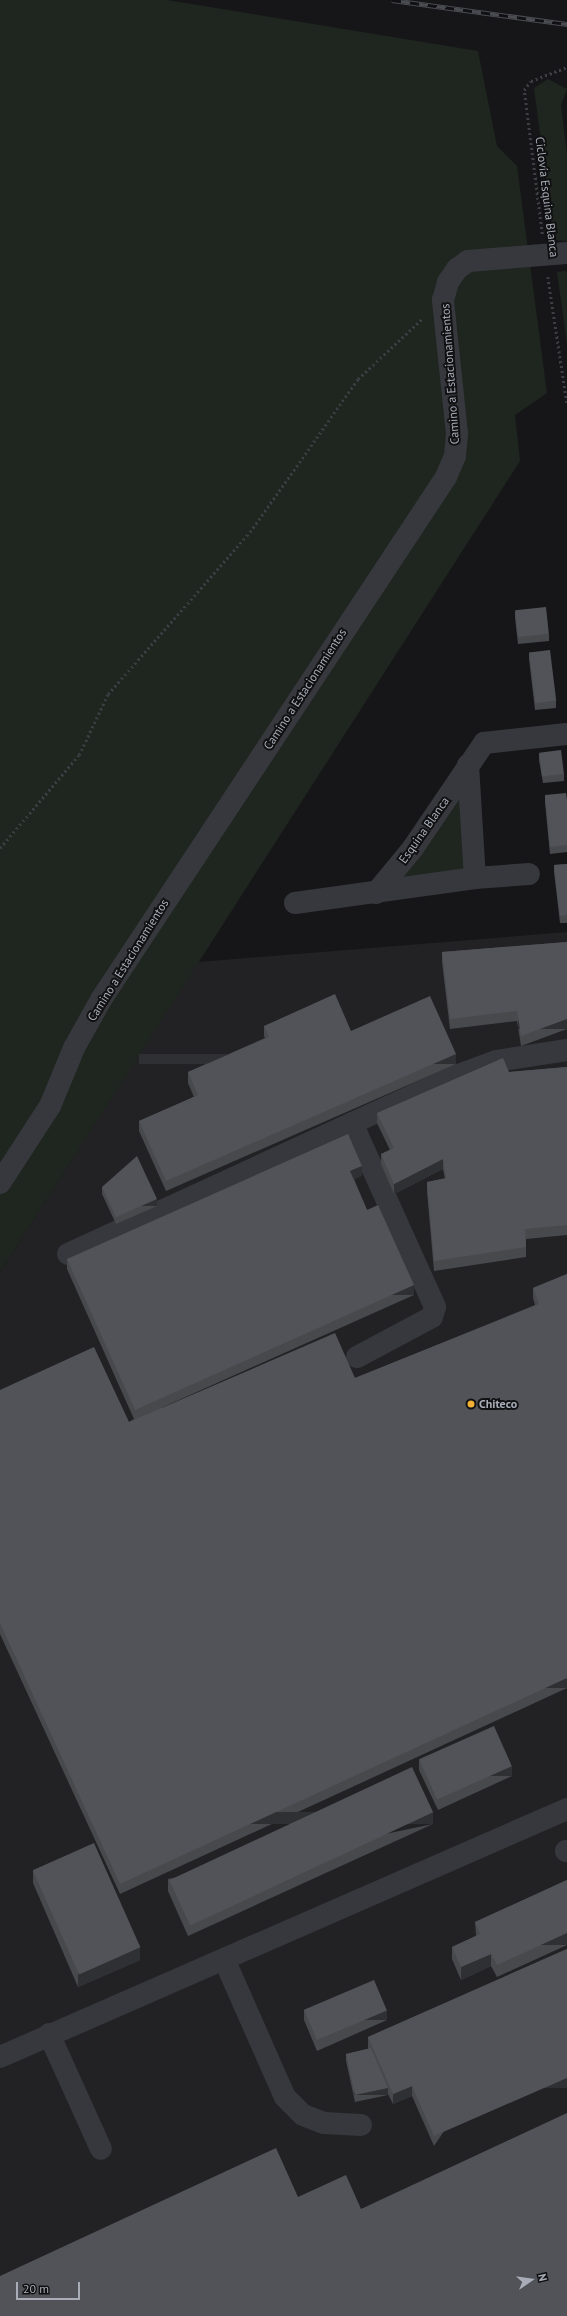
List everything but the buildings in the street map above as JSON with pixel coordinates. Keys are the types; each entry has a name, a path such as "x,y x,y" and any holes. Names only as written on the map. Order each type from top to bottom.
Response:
{"street":[{"name":"Camino a Estacionamientos","path":"0,1183 50,1106 74,1048 102,998 446,477 455,456 457,434 443,300 448,282 457,269 468,261 545,256 567,253"},
{"name":"Esquina Blanca","path":"376,893 413,848 468,764 484,743 567,734"},
{"path":"468,764 475,878"},
{"path":"296,903 475,878 529,874"},
{"path":"68,1254 452,1077 496,1061 567,1050"},
{"path":"352,1123 435,1308 432,1317 357,1357"},
{"path":"0,2057 49,2034 567,1809"},
{"path":"224,1959 285,2097 303,2115 324,2123 362,2126"},
{"path":"49,2034 101,2149"}],"path":[{"name":"Ciclovía Esquina Blanca","path":"567,68 531,82 524,90 545,256 567,403"},
{"path":"0,848 79,755 108,694 250,532 358,379 443,300"}],"shaded area":[{"path":"0,0 167,0 478,51 497,146 517,166 547,393 515,415 520,461 0,1272"},
{"path":"548,79 567,89 561,105 567,154 567,241 554,240 534,88"},
{"path":"557,272 567,272 567,344"},
{"path":"460,789 466,871 397,883"},
{"path":"567,932 567,2316 0,2316 0,1272 198,962"}],"railway":[{"path":"392,0 567,24"}],"place":[{"name":"Chiteco","path":"471,1404"}]}
